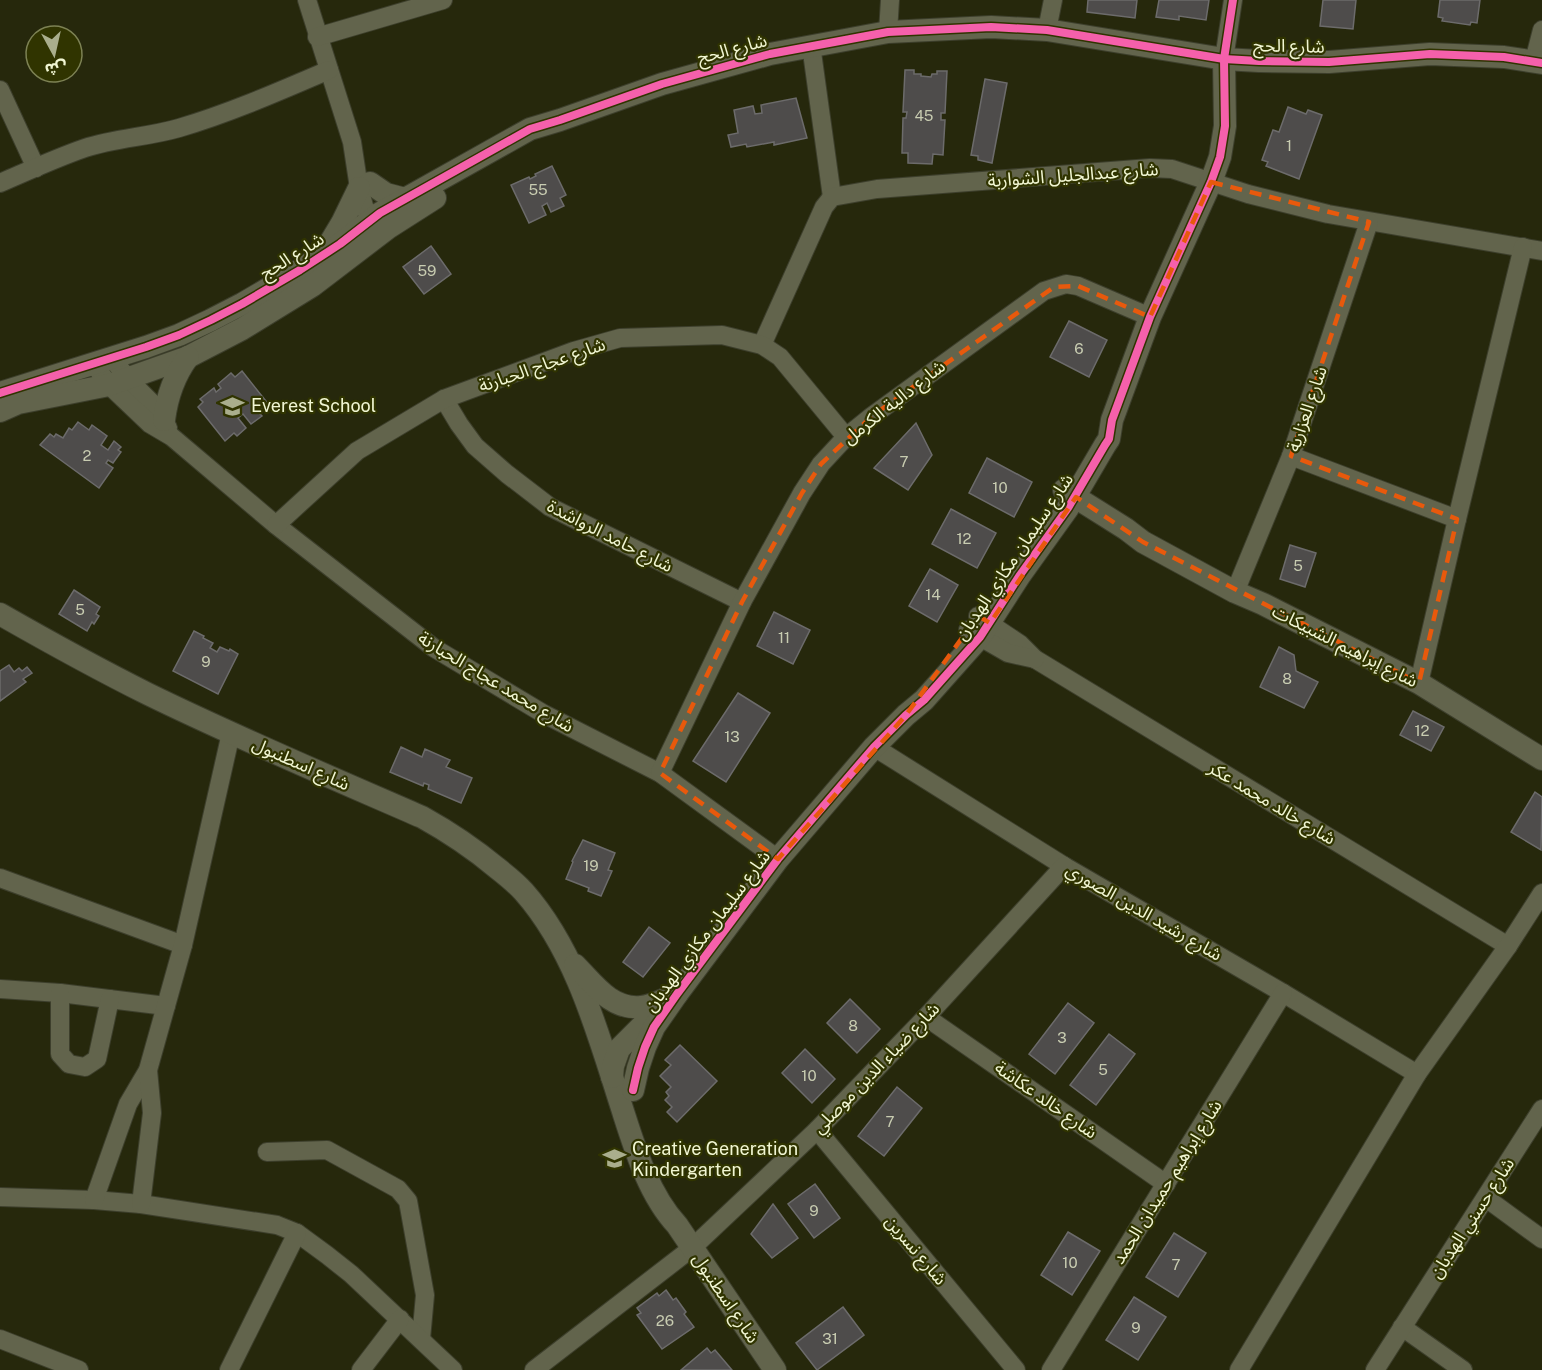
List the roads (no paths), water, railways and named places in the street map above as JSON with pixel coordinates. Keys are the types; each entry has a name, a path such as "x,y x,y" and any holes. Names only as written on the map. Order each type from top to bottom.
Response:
{"street":[{"path":"307,0 364,186 379,225"},
{"path":"317,37 443,0"},
{"path":"888,32 890,0"},
{"path":"1047,30 1053,0"},
{"path":"1224,59 1233,0"},
{"name":"شارع الحج","path":"0,411 18,403 118,382 188,357 242,329 312,286 405,199 530,129 684,78 770,54 888,32 991,27 1047,30 1224,59 1259,62 1329,62 1430,54 1504,57 1538,62"},
{"path":"1538,62 1542,30"},
{"path":"762,345 824,207 832,196 811,45"},
{"name":"شارع سليمان مكازي الهدبان","path":"633,1090 645,1047 654,1027 677,994 778,859 874,747 906,715 917,696 979,626 1066,499 1093,438 1112,420 1150,317 1220,157 1225,126 1224,59"},
{"path":"0,183 86,148 169,131 196,123 329,70"},
{"path":"0,90 36,168"},
{"name":"شارع الحج","path":"0,393 179,335 211,320 242,304 340,244 460,182 542,135 560,120"},
{"name":"شارع عبدالجليل الشواربة","path":"832,196 877,189 1150,168 1189,174 1287,204 1369,222 1542,251"},
{"path":"364,186 405,199"},
{"path":"321,256 364,186"},
{"name":"شارع العزارية","path":"1235,592 1291,456 1369,222"},
{"path":"1419,683 1523,247"},
{"name":"شارع دالية الكرمل","path":"660,773 742,603 802,494 821,464 846,437 1044,291 1066,284 1078,286 1150,317"},
{"name":"شارع عجاج الحبارنة","path":"276,525 357,451 444,399 574,351 620,338 722,335 762,345 780,357 846,437"},
{"path":"168,429 171,386 188,357"},
{"name":"شارع محمد عجاج الحبارنة","path":"103,361 150,424 168,429 276,525 434,648 544,714 660,773 778,859"},
{"name":"شارع حامد الرواشدة","path":"444,399 475,446 550,507 742,603"},
{"path":"1291,456 1457,519"},
{"name":"شارع إبراهيم الشبيكات","path":"1066,499 1126,529 1143,542 1235,592 1419,683 1542,759"},
{"name":"شارع اسطنبول","path":"0,614 149,694 231,733 422,817 451,833 476,851 523,890 602,1010 619,1048 646,1137 671,1198 677,1224"},
{"name":"شارع خالد محمد عكر","path":"979,626 1008,653 1035,659 1508,946"},
{"path":"94,1200 128,1104 148,1070 183,945 231,733"},
{"name":"شارع رشيد الدين الصوري","path":"874,747 1065,866 1417,1074"},
{"name":"شارع ضياء الدين موصلي","path":"534,1370 692,1248 817,1130 926,1017 1065,866"},
{"path":"0,878 183,945"},
{"path":"1239,1370 1417,1074 1508,946 1542,893"},
{"path":"566,956 612,1001 624,1006 642,1007 677,994"},
{"name":"شارع اسطنبول","path":"566,956 591,1015 633,1140 661,1204 776,1370"},
{"path":"0,989 60,993 166,1006"},
{"path":"60,993 60,1053 69,1064 85,1066 97,1059 110,999"},
{"name":"شارع إبراهيم حميدان الحمد","path":"1051,1370 1283,993"},
{"name":"شارع سليمان مكازي الهدبان","path":"619,1048 677,994"},
{"name":"شارع خالد عكاشة","path":"926,1017 1166,1184"},
{"path":"612,1077 619,1048"},
{"path":"141,1204 152,1113 148,1070"},
{"name":"شارع حسني الهدبان","path":"1375,1370 1542,1109"},
{"name":"شارع نسرين","path":"817,1130 1016,1370"},
{"path":"267,1152 327,1150 398,1190 408,1201 425,1295 421,1340"},
{"path":"0,1197 141,1204 277,1225 297,1233 351,1274 453,1370"},
{"path":"1486,1198 1542,1239"},
{"path":"230,1370 297,1233"},
{"path":"361,1370 400,1319"},
{"path":"1402,1327 1463,1370"},
{"path":"0,1339 79,1370"}],"place":[{"name":"Everest School","path":"233,406"},
{"name":"Creative Generation Kindergarten","path":"614,1159"}]}
